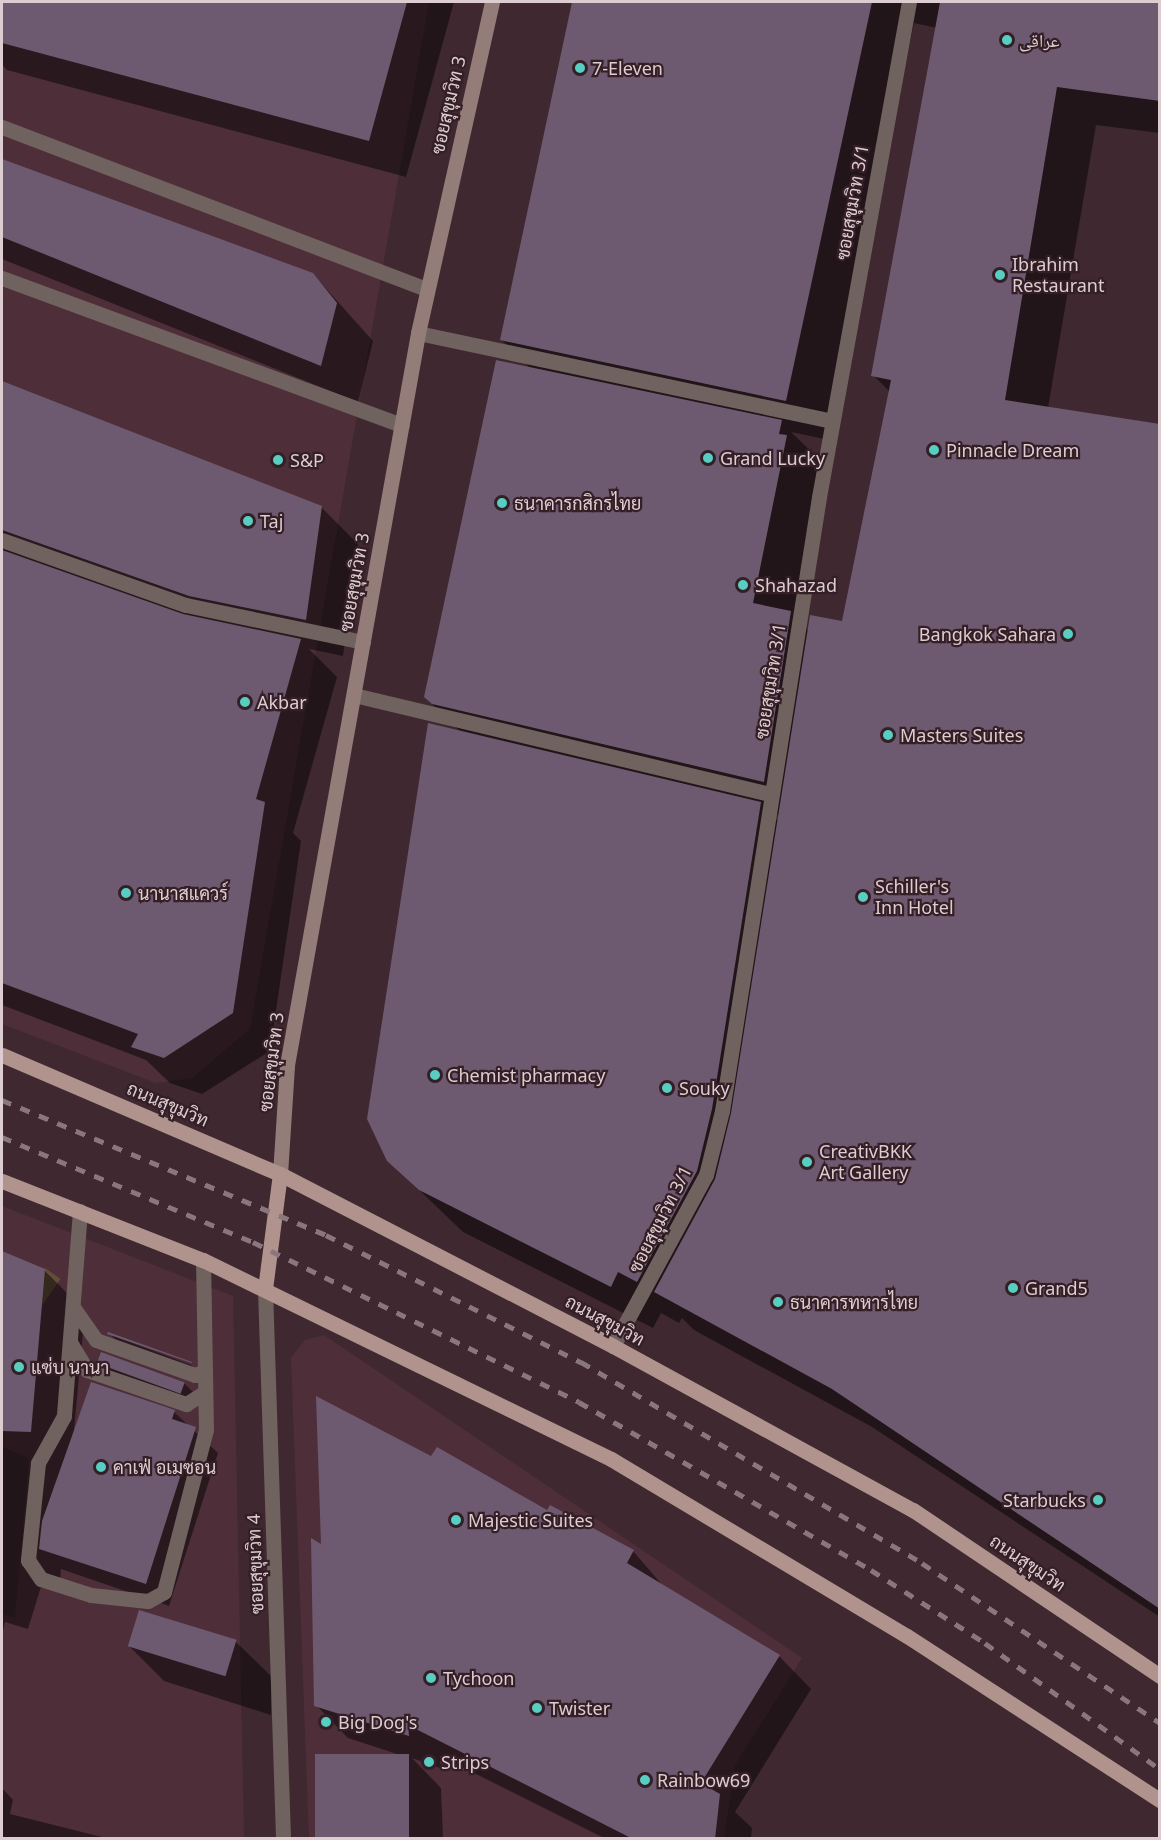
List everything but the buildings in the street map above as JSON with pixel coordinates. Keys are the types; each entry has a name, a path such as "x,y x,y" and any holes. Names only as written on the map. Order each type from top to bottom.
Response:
{"main road":[{"name":"ถนนสุขุมวิท","path":"2,1055 280,1174 613,1346 914,1509 1160,1676"},
{"path":"265,1289 280,1174"},
{"path":"2,1181 203,1260 611,1459 907,1636 1160,1800"}],"street":[{"name":"ซอยสุขุมวิท 3","path":"280,1174 287,1065 418,333 492,2"},
{"name":"ซอยสุขุมวิท 3/1","path":"613,1346 706,1175 722,1111 832,421 909,2"},
{"path":"2,127 426,289"},
{"path":"2,278 402,425"},
{"path":"418,333 832,421"},
{"path":"2,540 186,605 363,642"},
{"path":"354,695 771,794"},
{"path":"80,1210 64,1416 38,1463 28,1560 41,1579 91,1595 148,1601 164,1592 206,1430 203,1260"},
{"name":"ซอยสุขุมวิท 4","path":"265,1289 283,1839"},
{"path":"73,1307 96,1340 195,1375 205,1371"},
{"path":"70,1342 87,1370 186,1404 205,1392"}],"shaded area":[{"path":"2,2 429,2 250,1029 192,1078 156,1083 2,1024"},
{"path":"2,1206 233,1296 244,1838 2,1838 2,1614 15,1618 29,1458 2,1447"},
{"path":"45,1268 61,1279 2,1363 2,1329"},
{"path":"324,1335 802,1658 735,1765 724,1838 309,1838 291,1358 305,1340"}],"railway":[{"path":"2,1100 326,1235 581,1362 922,1563 1160,1723"},
{"path":"2,1137 253,1242 579,1402 871,1570 985,1643 1160,1769"}],"place":[{"name":"عراقی","path":"1007,40"},
{"name":"7-Eleven","path":"580,68"},
{"name":"Ibrahim Restaurant","path":"1000,275"},
{"name":"Pinnacle Dream","path":"934,450"},
{"name":"Grand Lucky","path":"708,458"},
{"name":"S&P","path":"278,460"},
{"name":"ธนาคารกสิกรไทย","path":"502,503"},
{"name":"Taj","path":"248,521"},
{"name":"Shahazad","path":"743,585"},
{"name":"Bangkok Sahara","path":"1068,634"},
{"name":"Akbar","path":"245,702"},
{"name":"Masters Suites","path":"888,735"},
{"name":"นานาสแควร์","path":"126,893"},
{"name":"Schiller's Inn Hotel","path":"863,897"},
{"name":"Chemist pharmacy","path":"435,1075"},
{"name":"Souky","path":"667,1088"},
{"name":"CreativBKK Art Gallery","path":"807,1162"},
{"name":"Grand5","path":"1013,1288"},
{"name":"ธนาคารทหารไทย","path":"778,1302"},
{"name":"แซ่บ นานา","path":"19,1367"},
{"name":"คาเฟ่ อเมซอน","path":"101,1467"},
{"name":"Starbucks","path":"1098,1500"},
{"name":"Majestic Suites","path":"456,1520"},
{"name":"Tychoon","path":"431,1678"},
{"name":"Twister","path":"537,1708"},
{"name":"Big Dog's","path":"326,1722"},
{"name":"Strips","path":"429,1762"},
{"name":"Rainbow69","path":"645,1780"}]}
